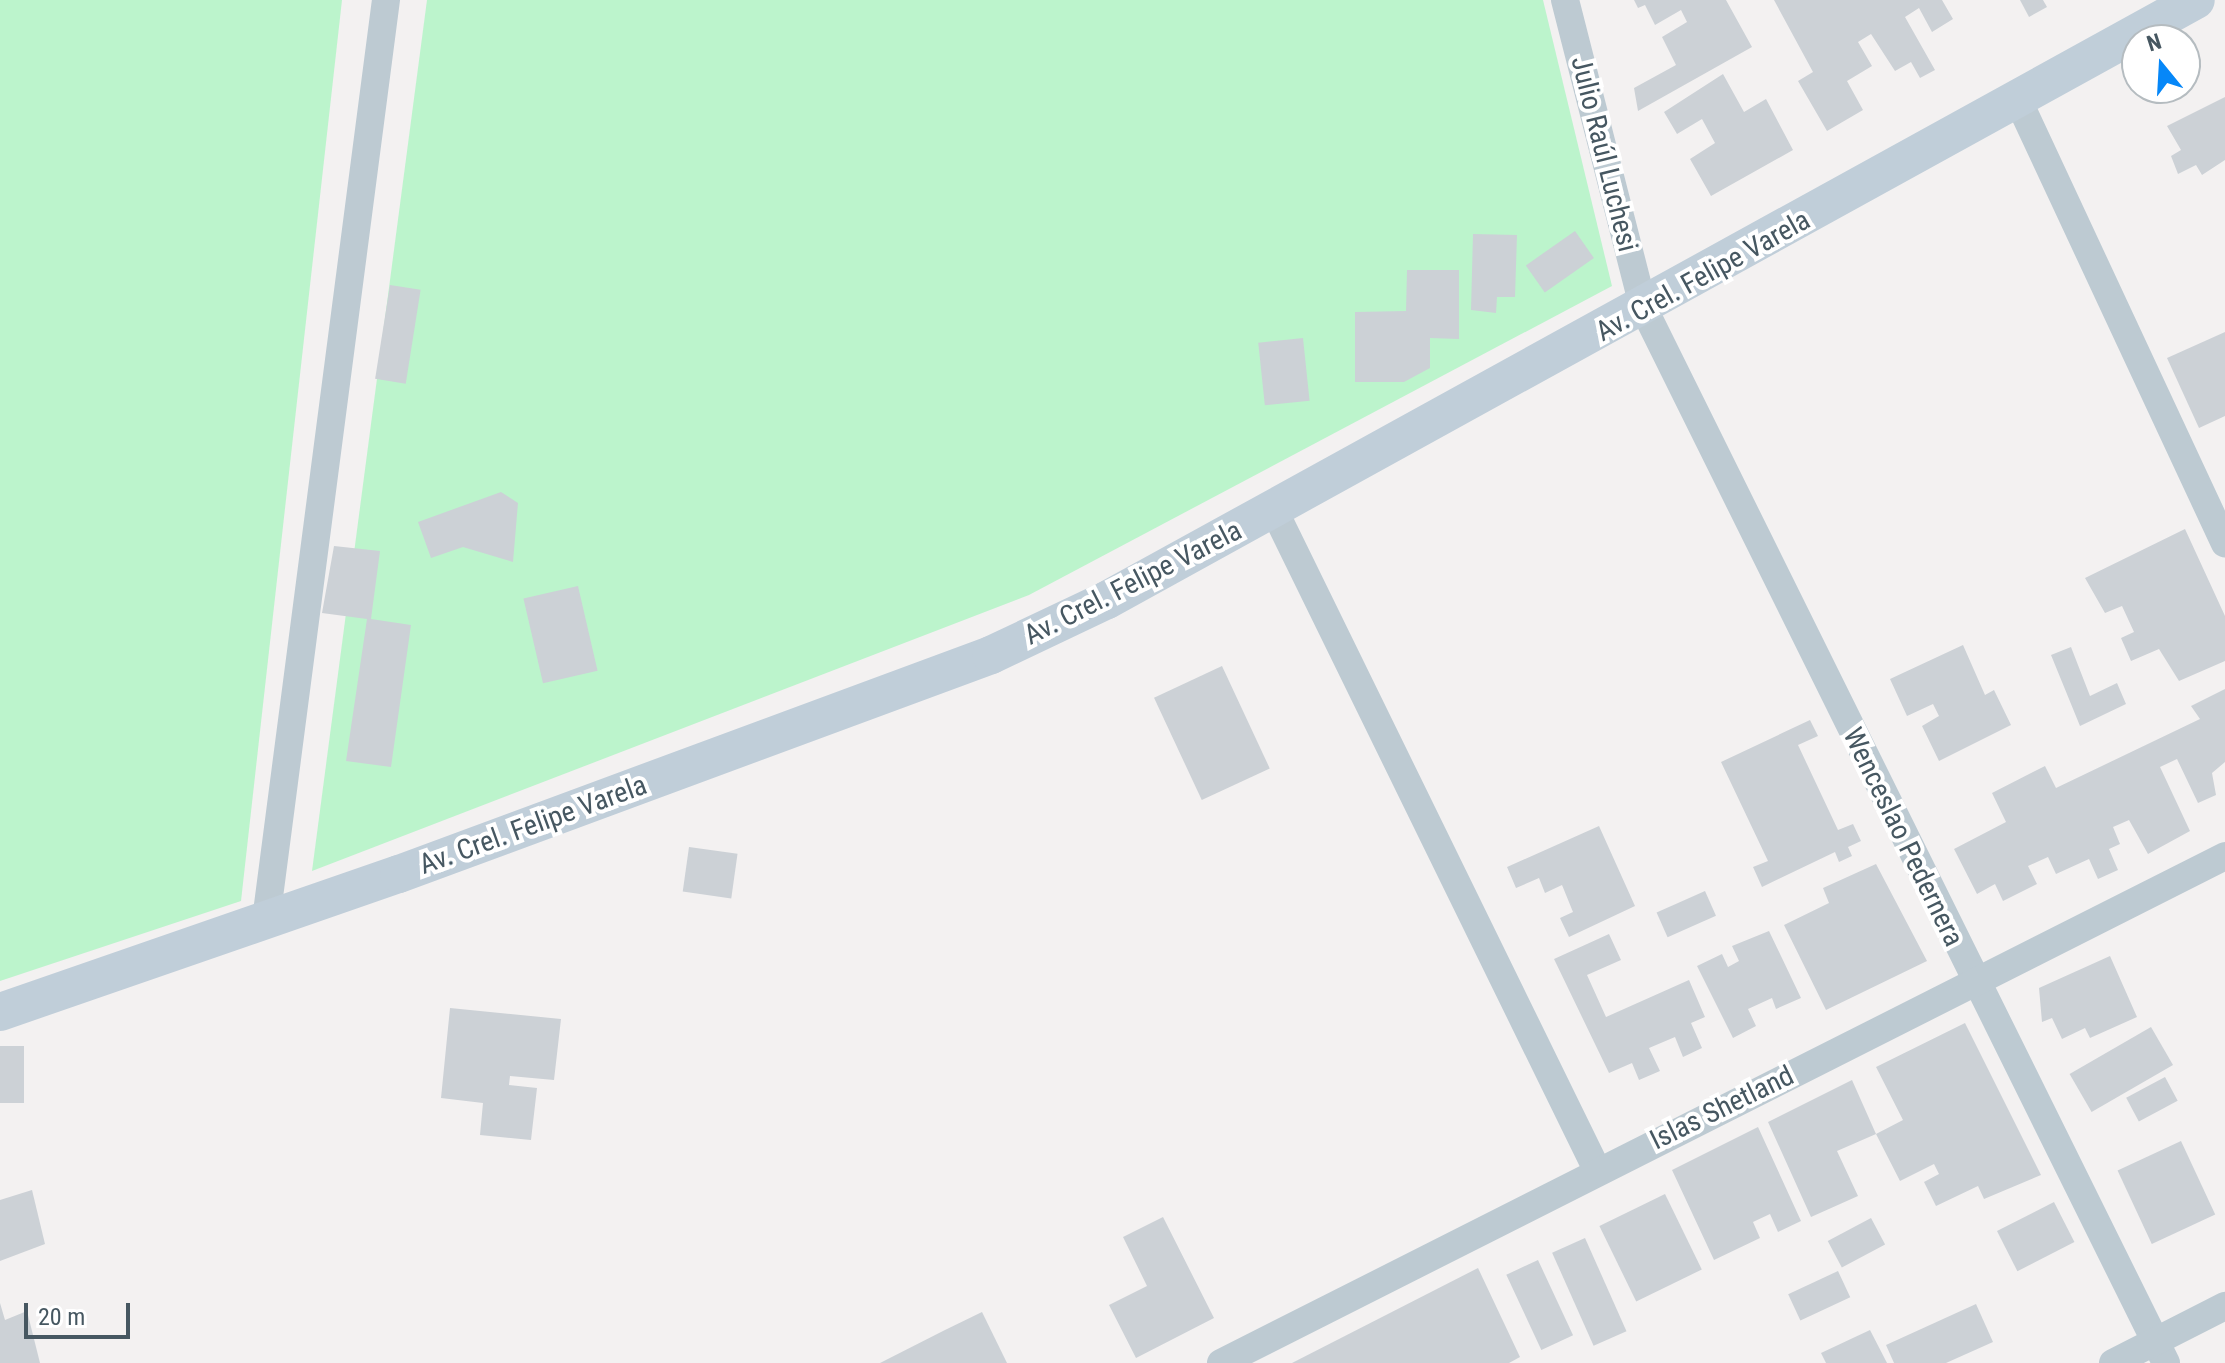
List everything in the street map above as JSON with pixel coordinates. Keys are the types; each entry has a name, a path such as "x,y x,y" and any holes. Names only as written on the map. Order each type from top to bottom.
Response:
{"main road":[{"name":"Av. Crel. Felipe Varela","path":"0,1012 266,920 991,655 1107,600 1644,309 2019,102 2196,0"}],"street":[{"path":"266,920 386,0"},
{"name":"Julio Raúl Luchesi","path":"1565,0 1644,309"},
{"path":"2019,102 2225,543"},
{"name":"Wenceslao Pedernera","path":"1644,309 1974,983 2161,1352"},
{"path":"1274,510 1597,1170"},
{"name":"Islas Shetland","path":"1238,1359 1597,1170 2225,856"},
{"path":"2113,1363 2161,1352 2225,1306"}],"green space":[{"path":"0,0 342,0 241,901 0,981"},
{"path":"427,0 1543,0 1612,286 1029,595 312,871"}],"building":[{"path":"1634,0 1726,0 1752,47 1638,111 1634,88 1676,65 1662,37 1687,22 1681,10 1655,25 1645,5 1638,8"},
{"path":"1774,0 1942,0 1953,19 1932,32 1919,8 1905,17 1935,70 1920,78 1911,62 1895,71 1871,34 1858,42 1872,66 1847,81 1863,110 1827,131 1798,81 1813,72"},
{"path":"2020,0 2043,0 2047,7 2029,17"},
{"path":"1723,74 1744,112 1766,99 1793,150 1711,196 1690,159 1715,143 1702,119 1677,134 1664,112"},
{"path":"2225,97 2225,160 2202,175 2196,165 2178,174 2171,156 2181,150 2167,126"},
{"path":"1575,231 1594,258 1545,292 1526,265"},
{"path":"1473,234 1517,235 1515,297 1497,297 1496,313 1471,310"},
{"path":"1407,270 1459,270 1459,339 1430,338 1430,368 1404,382 1355,382 1355,312 1406,311"},
{"path":"390,285 421,290 406,384 375,379"},
{"path":"2225,332 2225,416 2199,428 2167,358"},
{"path":"1303,338 1310,401 1265,405 1258,343"},
{"path":"501,492 518,503 513,562 463,547 431,558 418,522"},
{"path":"2185,529 2225,616 2225,661 2179,681 2159,649 2131,661 2121,638 2134,632 2122,606 2105,613 2085,578"},
{"path":"334,546 380,551 371,619 411,625 391,767 346,761 367,619 322,613"},
{"path":"578,586 598,671 543,683 523,599"},
{"path":"1963,645 1985,695 1994,690 2011,725 1939,761 1922,726 1939,716 1933,704 1907,716 1890,679"},
{"path":"2071,647 2090,696 2117,683 2126,704 2080,726 2051,655"},
{"path":"1222,666 1270,768 1202,800 1154,698"},
{"path":"2225,689 2225,762 2212,773 2216,795 2198,803 2177,759 2160,767 2190,831 2148,854 2129,820 2113,827 2120,844 2109,849 2118,870 2098,879 2089,859 2056,874 2048,857 2028,866 2037,884 2003,901 1995,884 1977,894 1954,849 2006,822 1992,793 2045,766 2056,788 2200,719 2191,706"},
{"path":"1810,720 1818,736 1798,745 1838,830 1853,824 1861,841 1848,847 1852,856 1839,862 1835,852 1762,887 1753,867 1768,861 1721,762"},
{"path":"1599,826 1635,906 1569,937 1560,918 1573,912 1562,885 1545,893 1539,878 1516,888 1507,867"},
{"path":"689,847 738,854 731,898 683,892"},
{"path":"1876,864 1927,961 1826,1010 1784,925 1829,903 1823,888"},
{"path":"1705,891 1716,916 1668,937 1657,913"},
{"path":"1769,931 1801,998 1776,1009 1772,998 1748,1009 1756,1026 1733,1038 1697,966 1722,954 1728,967 1739,961 1732,946"},
{"path":"1609,934 1621,960 1587,975 1606,1017 1689,980 1705,1017 1691,1023 1702,1048 1683,1057 1675,1037 1649,1048 1660,1071 1639,1080 1632,1063 1609,1073 1554,959"},
{"path":"2110,956 2137,1017 2090,1038 2085,1028 2062,1039 2052,1018 2042,1022 2039,988"},
{"path":"450,1008 561,1019 554,1080 510,1076 509,1085 537,1088 531,1140 480,1135 483,1103 441,1098"},
{"path":"1965,1023 2041,1175 1984,1199 1978,1186 1936,1206 1924,1182 1939,1174 1934,1164 1900,1181 1876,1134 1903,1120 1876,1067"},
{"path":"2151,1027 2173,1065 2092,1112 2070,1074"},
{"path":"0,1046 24,1046 24,1103 0,1103"},
{"path":"2165,1077 2178,1101 2139,1121 2126,1098"},
{"path":"1852,1080 1876,1134 1837,1151 1858,1196 1811,1217 1768,1122"},
{"path":"1758,1127 1801,1221 1778,1232 1770,1214 1753,1222 1760,1238 1714,1260 1672,1170"},
{"path":"2181,1141 2215,1214 2152,1244 2118,1171"},
{"path":"32,1190 45,1244 0,1261 0,1200"},
{"path":"1665,1194 1702,1269 1636,1301 1599,1226"},
{"path":"2054,1202 2074,1242 2017,1271 1997,1231"},
{"path":"1163,1217 1214,1318 1136,1358 1109,1305 1147,1286 1123,1237"},
{"path":"1871,1218 1885,1244 1842,1267 1828,1241"},
{"path":"1585,1238 1626,1331 1594,1346 1552,1253"},
{"path":"1538,1260 1573,1335 1541,1350 1506,1275"},
{"path":"1478,1268 1520,1357 1509,1363 1292,1363"},
{"path":"1838,1271 1850,1297 1800,1321 1788,1294"},
{"path":"0,1303 5,1320 27,1311 40,1363 0,1363"},
{"path":"1976,1304 1993,1342 1946,1363 1894,1363 1886,1345"},
{"path":"982,1312 1007,1363 880,1363 945,1330"},
{"path":"1870,1330 1887,1363 1826,1363 1821,1353"}]}
